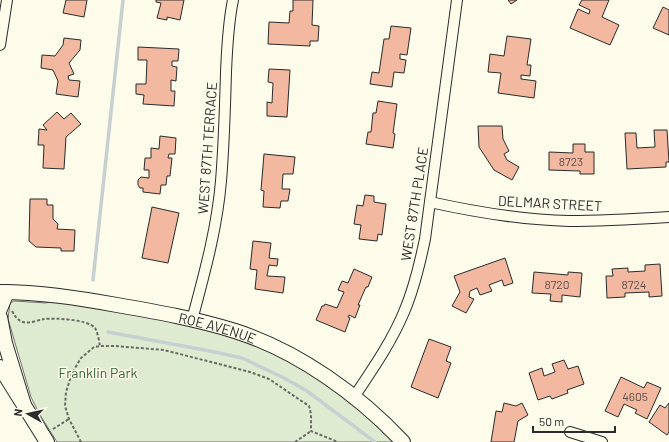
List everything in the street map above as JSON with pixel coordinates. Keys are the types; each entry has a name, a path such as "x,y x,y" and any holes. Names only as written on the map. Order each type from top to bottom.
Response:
{"main road":[{"name":"ROE AVENUE","path":"4,292 28,292 64,296 145,310 192,320 236,332 270,345 315,370 373,412 403,442"},
{"path":"4,292 3,311 5,343 24,405"},
{"path":"0,367 24,405 49,436"}],"street":[{"path":"0,45 7,0"},
{"name":"WEST 87TH TERRACE","path":"192,320 212,243 218,210 221,181 227,54 233,0"},
{"name":"WEST 87TH PLACE","path":"354,397 389,342 404,312 418,269 425,239 457,0"},
{"name":"DELMAR STREET","path":"430,202 470,211 534,219 568,221 669,217"},
{"path":"570,432 602,442"}],"path":[{"path":"3,311 19,320 26,322 45,319 58,319 83,322 96,329 100,346"},
{"path":"81,442 69,419 66,406 66,392 72,373 81,358 94,347 100,346 164,350 250,372 269,379 309,406 311,414 311,431"},
{"path":"49,436 69,419"},
{"path":"295,442 311,431"},
{"path":"311,431 338,442"}],"green space":[{"name":"Franklin Park","path":"64,296 145,310 291,356 403,442 57,442 40,415 31,397 8,319 10,303 14,301 46,303"}],"building":[{"path":"66,0 87,0 84,17 63,13"},
{"path":"156,0 184,0 180,20 167,17 167,20 157,18 161,3 156,2"},
{"path":"293,0 313,0 312,25 319,26 318,41 310,41 310,46 268,44 269,22 289,23 290,11 293,11"},
{"path":"508,0 517,0 511,4"},
{"path":"582,0 609,0 602,17 619,25 610,45 570,28 578,9 589,14 590,10 579,5"},
{"path":"663,7 669,10 669,35 653,28"},
{"path":"391,26 411,28 407,55 400,54 400,59 406,60 404,73 394,72 392,87 370,84 372,72 379,73 384,39 389,39"},
{"path":"507,36 531,39 527,65 531,65 530,76 521,75 521,79 536,81 534,98 498,93 501,73 488,72 490,54 504,56"},
{"path":"64,38 81,40 80,50 69,63 74,74 68,76 69,80 80,81 78,97 56,94 58,81 53,70 41,68 42,55 55,56 63,45"},
{"path":"138,47 179,49 178,61 172,61 172,66 177,67 176,81 171,80 171,91 175,91 174,106 143,104 144,95 136,94 136,84 146,84 147,60 138,60"},
{"path":"269,69 290,70 287,117 267,116 267,102 272,103 273,83 268,82"},
{"path":"378,101 397,104 393,133 395,134 393,148 366,144 368,132 371,132 373,113 376,113"},
{"path":"57,112 64,119 71,113 81,124 66,137 64,169 43,168 44,145 38,145 39,129 47,130 43,125"},
{"path":"478,126 502,126 503,139 509,151 504,154 507,160 519,167 512,180 494,170 479,147"},
{"path":"654,130 667,130 669,162 666,162 666,167 627,169 625,133 636,133 637,148 655,147"},
{"path":"160,136 176,138 175,154 169,154 168,158 172,158 170,176 167,176 166,185 161,185 160,194 143,192 143,188 140,188 138,185 138,180 141,177 149,178 149,170 144,170 145,158 151,158 151,148 159,149"},
{"path":"573,144 585,144 585,152 594,152 594,174 580,174 580,171 549,170 549,152 573,153"},
{"path":"264,154 295,157 293,174 283,174 282,189 290,189 288,201 281,201 280,208 263,207 264,191 261,190"},
{"path":"365,195 374,196 374,202 386,204 382,235 378,234 377,241 359,239 361,225 354,224 357,205 363,206"},
{"path":"30,199 47,199 47,205 53,205 53,219 58,224 57,229 75,230 74,251 61,251 61,248 36,247 29,241"},
{"path":"152,207 179,213 168,263 142,258"},
{"path":"253,241 271,243 269,258 278,259 277,266 269,265 267,276 285,277 283,293 255,289 257,270 250,269"},
{"path":"505,258 513,283 504,286 502,280 489,285 492,291 480,295 477,288 470,291 469,297 474,299 466,313 452,306 460,292 454,276"},
{"path":"660,264 662,296 649,297 649,292 625,293 625,297 607,298 606,276 613,276 612,269 628,268 628,272 645,271 645,265"},
{"path":"354,269 372,277 358,305 360,305 355,318 349,315 348,317 350,318 345,332 316,320 322,306 325,304 337,308 344,292 338,290 342,281 348,283"},
{"path":"534,272 568,275 568,272 582,273 580,297 562,295 562,302 550,301 551,294 532,293"},
{"path":"429,339 451,347 446,361 451,363 438,398 411,387"},
{"path":"564,360 568,369 578,366 584,384 567,390 568,393 552,399 550,396 538,400 529,373 542,368 544,376 555,372 552,364"},
{"path":"621,377 644,388 647,382 661,388 647,419 635,413 637,410 624,404 618,417 605,411"},
{"path":"504,403 516,406 522,403 528,415 518,421 514,442 491,442 496,411 502,412"},
{"path":"669,403 669,432 667,435 649,422 660,405 665,408"}],"waterway":[{"path":"93,280 123,0"},
{"path":"108,332 242,358 307,391 375,442"}]}
